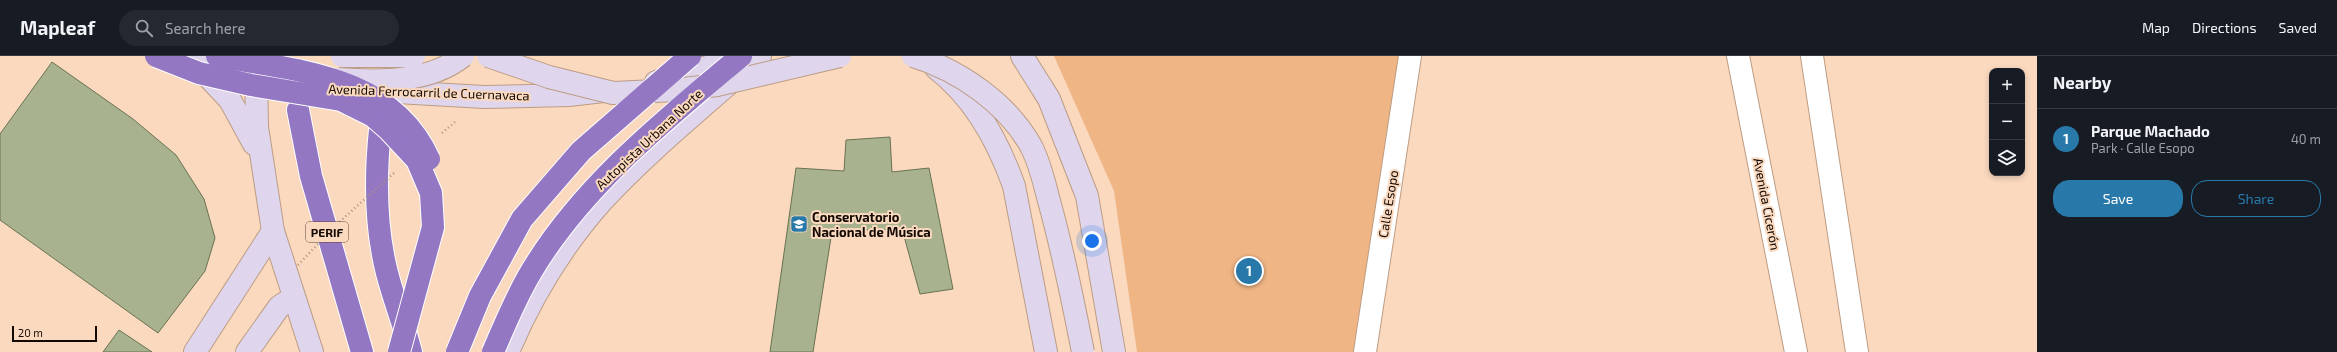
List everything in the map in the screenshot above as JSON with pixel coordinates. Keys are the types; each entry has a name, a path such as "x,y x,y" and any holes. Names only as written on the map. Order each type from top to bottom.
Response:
{"highway":[{"path":"156,56 199,72 251,85 341,100 373,116 416,160 426,178 433,209 433,227 430,244 399,352"},
{"path":"217,56 338,79 378,99 396,112 425,150 435,171 440,201 436,231 430,244"},
{"path":"457,352 480,296 522,219 581,151 690,56"},
{"name":"Autopista Urbana Norte","path":"493,352 530,273 562,228 599,184 643,141 743,56"},
{"name":"PERIF","path":"298,110 311,176 362,352"},
{"path":"380,130 376,170 377,210 381,241 387,272 411,352"}],"main road":[{"path":"186,56 328,73 475,81 498,85 526,97"},
{"path":"186,56 202,69 230,100 249,132 261,162"},
{"path":"342,56 414,56"},
{"path":"338,79 406,78 442,68 463,56"},
{"path":"488,56 549,77 613,92 676,90 716,85 840,56"},
{"name":"Avenida Ferrocarril de Cuernavaca","path":"253,63 320,88 484,97 526,97 612,90 656,83 743,56"},
{"path":"508,352 528,308 545,277 572,238 602,201 666,138 696,115 760,56"},
{"path":"913,56 944,68 980,90 1010,117 1031,146 1038,162 1059,236 1083,352"},
{"path":"920,56 947,78 979,113 994,136 1005,161 1014,186 1020,213 1046,352"},
{"path":"1022,56 1049,99 1086,196 1114,352"},
{"path":"253,63 261,162 273,231 312,352"},
{"path":"391,77 451,94"},
{"path":"194,352 273,231"},
{"path":"246,352 278,307 294,297"}],"street":[{"name":"Calle Esopo","path":"1365,352 1410,56"},
{"name":"Avenida Cicerón","path":"1738,56 1796,352"},
{"path":"1812,56 1857,352"}],"path":[{"path":"298,265 336,225 395,172"}],"shaded area":[{"path":"1054,56 1402,56 1361,352 1137,352 1114,191"}],"building":[{"path":"52,62 133,119 176,155 204,199 215,238 205,271 158,333 0,220 0,134"},
{"path":"890,137 892,172 929,168 953,289 920,294 902,229 832,231 813,352 770,352 796,168 844,171 846,140"},
{"path":"119,330 152,352 103,352"}],"place":[{"name":"Conservatorio Nacional de Música","path":"799,224"},
{"name":"Parque Machado","path":"1249,271"}]}
